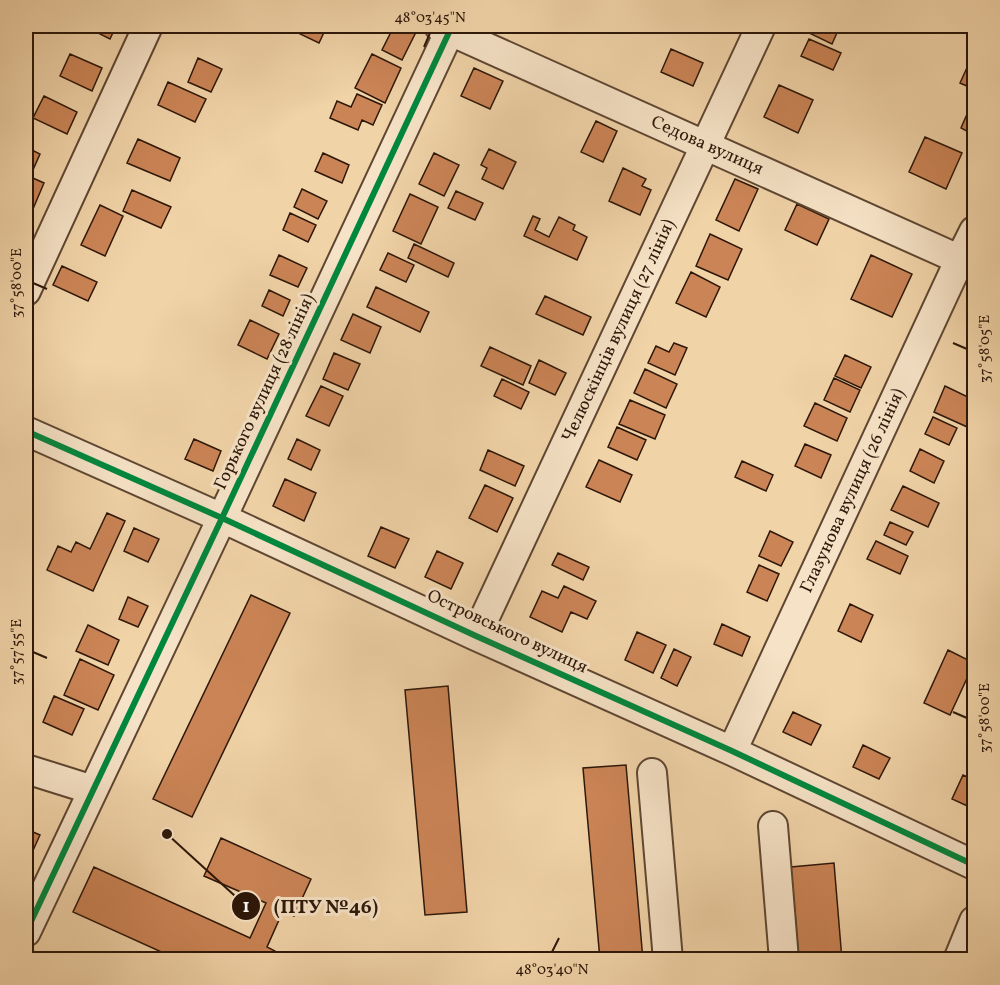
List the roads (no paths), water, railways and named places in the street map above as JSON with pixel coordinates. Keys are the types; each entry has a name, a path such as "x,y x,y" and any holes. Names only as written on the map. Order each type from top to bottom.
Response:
{"street":[{"path":"26,291 148,26"},
{"name":"Челюскінців вулиця (27 лiнiя)","path":"476,636 761,26"},
{"name":"Седова вулиця","path":"447,27 967,262"},
{"name":"Горького вулиця (28 лiнiя)","path":"26,932 222,518 447,27"},
{"name":"Глазунова вулиця (26 лiнiя)","path":"732,751 967,262 975,231"},
{"name":"Островського вулиця","path":"26,431 732,751 975,865"},
{"path":"26,769 93,790"},
{"path":"652,773 668,960"},
{"path":"773,826 784,960"},
{"path":"958,960 975,921"}],"place":[{"name":"(ПТУ №46)","path":"167,834"}]}
